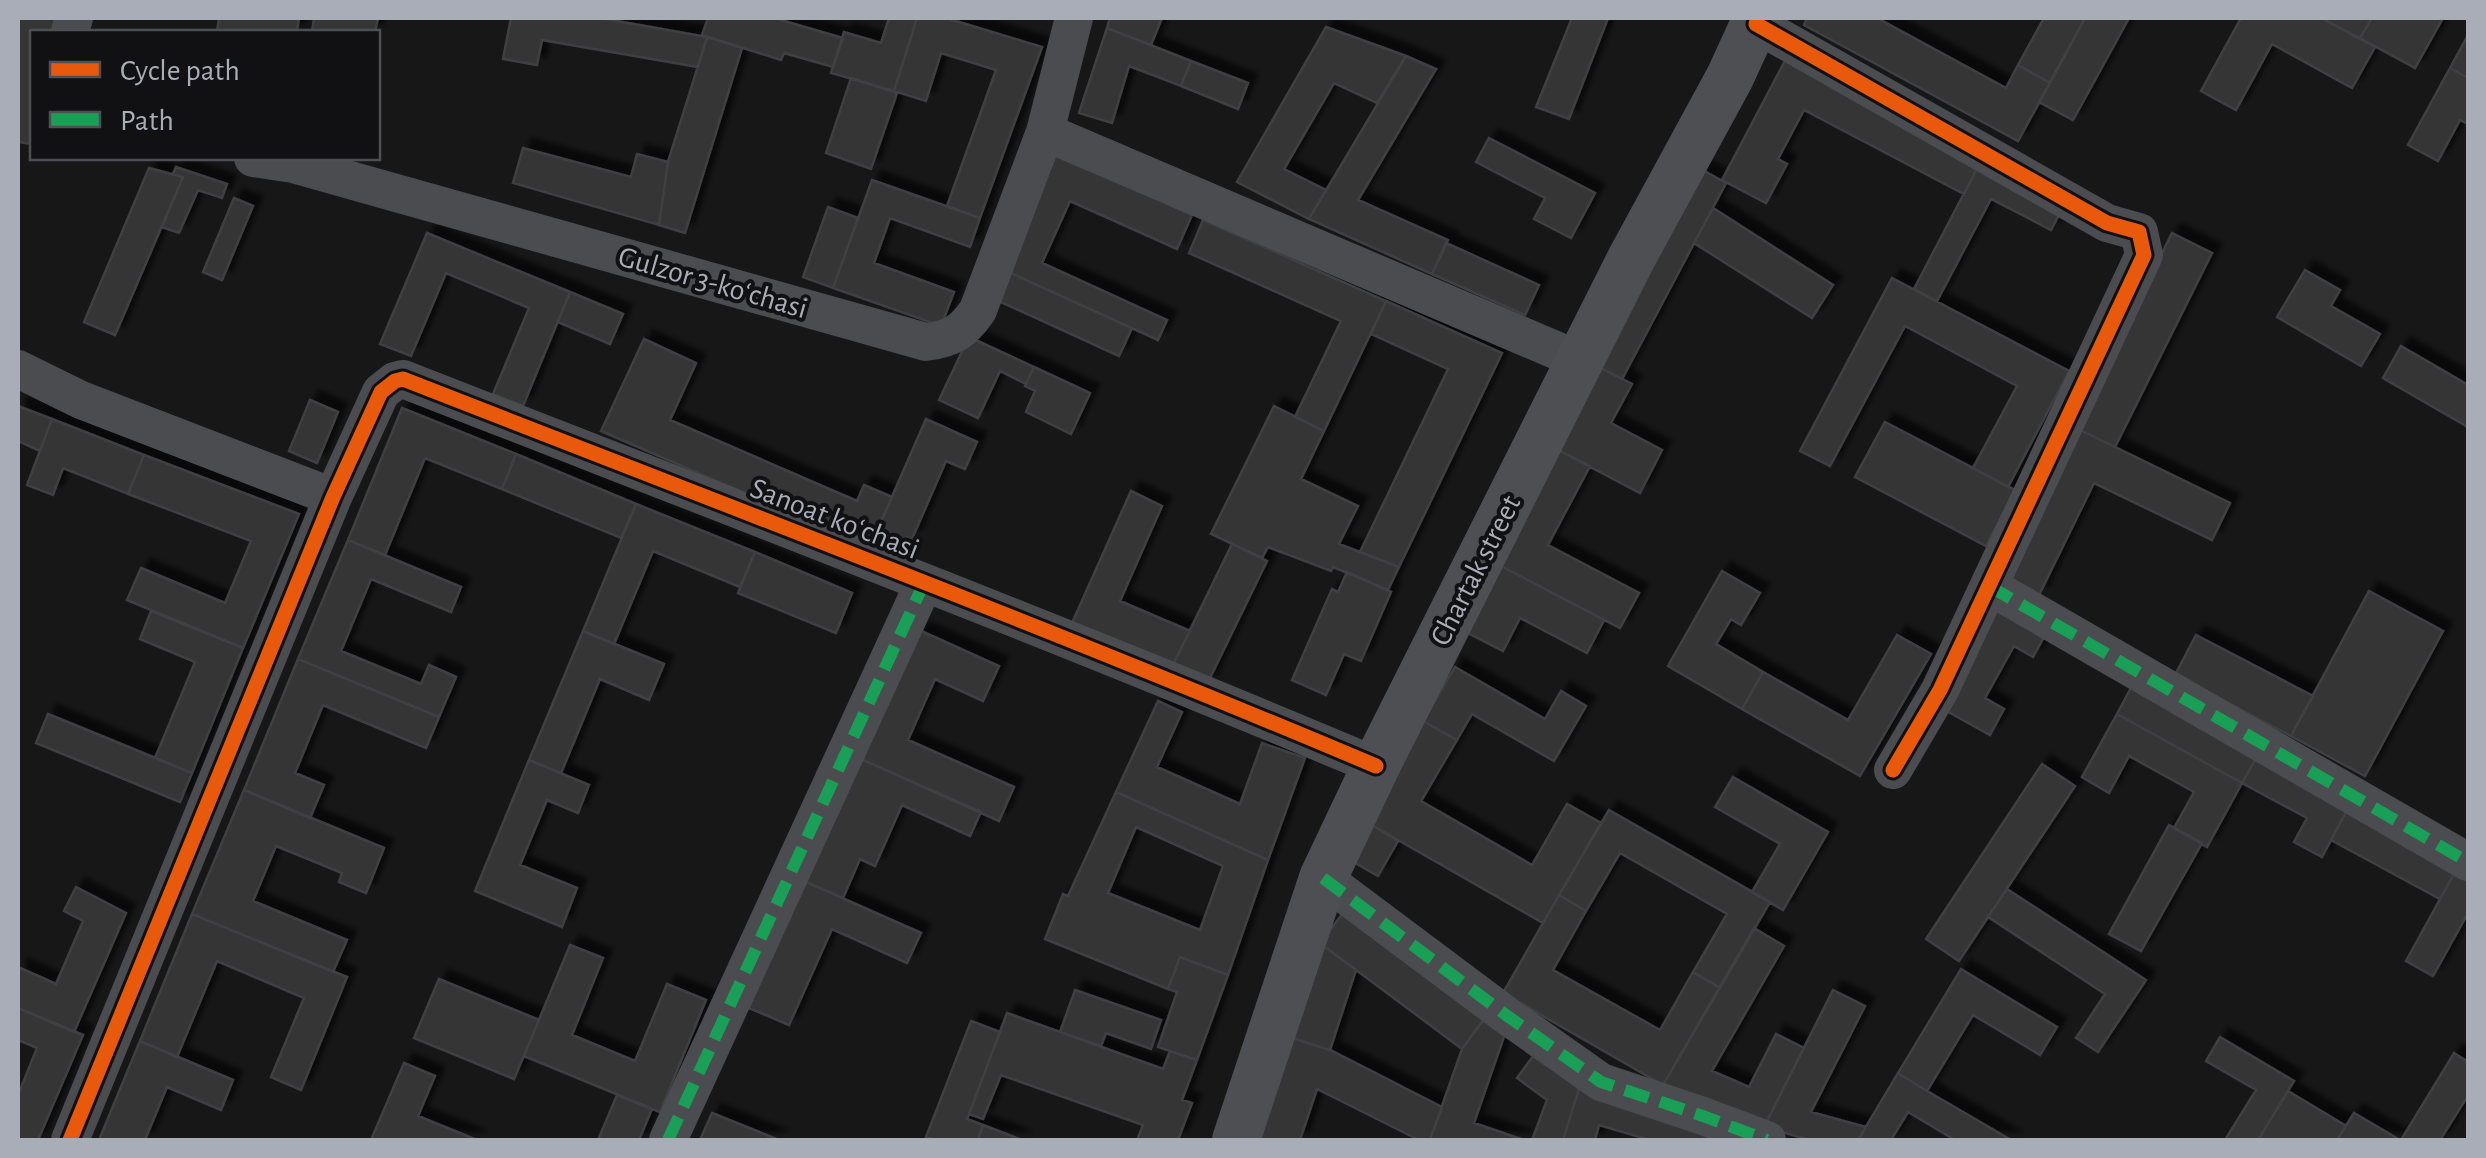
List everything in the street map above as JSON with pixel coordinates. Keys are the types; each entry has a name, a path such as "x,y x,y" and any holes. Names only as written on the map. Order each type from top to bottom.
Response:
{"main road":[{"name":"Chartak street","path":"1236,1140 1323,878 1631,259 1730,77 1756,21"}],"street":[{"name":"Gulzor 3-koʻchasi","path":"266,160 293,164 926,342 946,340 968,324 978,310 1045,132 1074,18"},
{"path":"1756,21 2108,223 2139,232 2144,255 1940,690 1894,770"},
{"path":"1045,132 1581,361"},
{"path":"18,369 81,400 334,497"},
{"name":"Sanoat koʻchasi","path":"70,1140 334,497 381,392 395,380 924,582 1376,766"},
{"path":"668,1140 924,582"},
{"path":"1989,586 2468,862"},
{"path":"1323,878 1601,1082 1767,1140"}],"building":[{"path":"18,18 55,18 52,30 30,30 30,144 18,142"},
{"path":"219,18 299,18 297,30 217,30"},
{"path":"314,18 378,18 375,30 312,30"},
{"path":"511,18 600,18 707,37 698,67 542,40 537,65 503,59"},
{"path":"708,18 774,18 843,38 833,67 784,53 781,60 702,35"},
{"path":"889,18 917,18 894,91 831,73 844,32 881,43"},
{"path":"917,18 946,18 1042,47 980,218 947,206 996,70 941,53 926,101 894,91"},
{"path":"1110,18 1162,18 1151,45 1107,28"},
{"path":"1572,18 1608,18 1569,119 1536,107"},
{"path":"1807,18 1877,18 2006,88 2018,65 2050,83 2018,141 1804,25"},
{"path":"2044,18 2085,18 2050,83 2018,65"},
{"path":"2085,18 2129,18 2073,120 2039,102"},
{"path":"2241,18 2321,18 2375,47 2352,88 2272,44 2236,110 2201,91"},
{"path":"2321,18 2372,18 2360,38"},
{"path":"2372,18 2443,18 2415,68 2360,38"},
{"path":"1326,27 1406,56 1377,103 1334,83 1284,169 1326,190 1309,219 1237,182"},
{"path":"1107,28 1191,61 1181,86 1129,66 1112,123 1079,113"},
{"path":"2468,35 2468,78 2450,68"},
{"path":"707,37 742,48 685,233 659,225 668,162"},
{"path":"1406,56 1436,69 1358,200 1448,240 1432,274 1309,219"},
{"path":"1787,57 1982,159 1964,194 1804,110 1778,159 1787,164 1766,203 1722,180"},
{"path":"1191,61 1248,83 1238,109 1181,86"},
{"path":"2450,68 2468,78 2468,124 2460,120 2438,161 2408,145"},
{"path":"851,78 897,93 871,169 826,153"},
{"path":"1489,138 1595,193 1571,238 1534,219 1545,198 1476,162"},
{"path":"523,148 631,177 637,154 668,162 659,225 513,183"},
{"path":"1057,154 1192,215 1177,249 1070,201 1042,263 1167,320 1158,340 1004,270"},
{"path":"1982,159 2065,203 2051,230 1991,199 1937,301 1914,289"},
{"path":"176,167 227,184 222,198 198,190 179,233 162,227 183,177 173,174"},
{"path":"1697,167 1726,183 1622,379 1593,364"},
{"path":"149,168 183,177 115,335 84,322"},
{"path":"872,180 980,218 970,247 890,218 874,263 954,292 941,326 833,288"},
{"path":"234,198 253,206 222,280 203,272"},
{"path":"828,207 858,218 833,288 803,277"},
{"path":"1713,208 1833,285 1812,318 1694,243"},
{"path":"1203,220 1386,301 1324,431 1295,417 1341,321 1189,253"},
{"path":"427,233 570,292 523,406 493,394 529,308 446,273 411,356 380,344"},
{"path":"2172,233 2212,253 2115,447 2076,428"},
{"path":"1446,243 1539,285 1525,315 1432,274"},
{"path":"1004,270 1132,328 1119,356 992,298"},
{"path":"2305,270 2340,290 2331,306 2380,334 2361,366 2277,317"},
{"path":"1892,278 2069,371 2008,487 1973,468 2017,386 1905,326 1830,466 1800,451"},
{"path":"570,292 623,314 610,344 558,322"},
{"path":"1386,301 1502,353 1399,567 1360,552 1448,369 1371,334"},
{"path":"969,337 1034,367 1026,384 1000,371 978,418 939,400"},
{"path":"644,339 696,363 670,420 857,501 864,485 892,497 870,547 601,431"},
{"path":"2401,346 2468,385 2468,427 2383,378"},
{"path":"1034,367 1090,393 1071,434 1026,412 1035,391 1025,386"},
{"path":"1601,368 1632,384 1611,423 1662,450 1640,493 1558,450"},
{"path":"310,400 338,412 317,463 289,451"},
{"path":"18,406 52,419 40,451 18,441"},
{"path":"1274,406 1324,431 1301,479 1358,506 1339,544 1399,567 1388,590 1333,567 1331,571 1268,547 1262,558 1211,534"},
{"path":"402,408 516,454 502,489 425,458 385,555 348,540"},
{"path":"52,419 144,455 128,494 63,468 53,495 27,485"},
{"path":"926,419 977,442 965,469 946,461 912,539 907,537 897,559 870,547"},
{"path":"1885,422 2015,490 1986,546 1855,477"},
{"path":"2076,428 2230,503 2212,540 2094,483 2039,595 2002,578"},
{"path":"1558,450 1590,466 1548,545 1639,593 1620,628 1497,564"},
{"path":"516,454 636,504 621,538 502,489"},
{"path":"144,455 299,514 243,648 127,600 141,568 225,603 251,541 128,494"},
{"path":"1131,491 1162,506 1120,601 1190,631 1172,667 1072,623"},
{"path":"636,504 755,552 740,587 653,551 614,644 583,631"},
{"path":"348,540 461,587 451,612 371,579 341,651 421,684 429,665 456,677 439,717 298,659"},
{"path":"1232,544 1267,561 1207,684 1172,667"},
{"path":"755,552 852,593 836,633 738,593"},
{"path":"1497,564 1604,620 1587,653 1520,618 1503,651 1462,630"},
{"path":"1722,571 1760,593 1741,625 1731,619 1716,644 1763,672 1742,709 1668,666"},
{"path":"1347,572 1391,592 1361,661 1344,654 1326,695 1292,680 1332,589 1338,592"},
{"path":"2369,591 2443,631 2365,776 2291,736"},
{"path":"1996,596 2050,626 2033,657 2014,646 1985,698 2004,709 1990,735 1936,705"},
{"path":"151,611 243,648 192,773 155,758 195,662 140,639"},
{"path":"919,630 999,666 983,701 935,679 908,740 1014,787 999,821 861,759"},
{"path":"583,631 664,664 649,700 600,679 561,773 529,760"},
{"path":"1897,635 1931,654 1860,776 1742,709 1763,672 1848,720"},
{"path":"2196,635 2313,696 2291,736 2175,675"},
{"path":"298,659 439,717 426,748 323,705 295,773 324,785 310,818 244,790"},
{"path":"1455,667 1545,719 1561,691 1586,706 1554,761 1472,714 1457,740 1423,721"},
{"path":"2133,684 2259,753 2242,783 2117,714"},
{"path":"1158,701 1182,712 1157,767 1240,804 1262,743 1305,758 1268,860 1116,792"},
{"path":"48,714 192,773 180,802 36,743"},
{"path":"2117,714 2242,783 2207,847 2174,828 2194,792 2129,756 2109,793 2082,777"},
{"path":"1423,721 1457,740 1421,801 1532,865 1567,804 1601,823 1543,923 1365,821"},
{"path":"2259,753 2351,803 2322,857 2294,842 2307,818 2242,783"},
{"path":"861,759 981,812 970,836 902,805 875,866 860,859 843,898 806,882"},
{"path":"529,760 589,785 578,813 547,800 520,865 577,888 562,927 475,891"},
{"path":"2042,764 2075,786 1959,961 1926,939"},
{"path":"1733,777 1828,832 1783,910 1752,892 1780,844 1715,807"},
{"path":"244,790 384,848 366,893 339,882 342,873 276,846 253,901 347,940 333,972 192,914"},
{"path":"1116,792 1268,860 1228,975 1180,957 1168,989 1045,939 1063,894 1068,896","holes":["1136,827 1223,866 1200,930 1108,893"]},
{"path":"2351,803 2460,863 2440,899 2331,840"},
{"path":"1609,810 1770,902 1720,988 1693,972 1727,914 1620,853 1586,911 1559,895"},
{"path":"1365,821 1398,841 1378,876 1345,857"},
{"path":"2169,825 2202,843 2141,951 2109,934"},
{"path":"2460,863 2468,867 2468,913 2433,976 2406,961"},
{"path":"806,882 921,933 907,963 832,929 789,1025 749,1008"},
{"path":"76,887 126,913 74,1032 18,1008 18,967 56,984 83,921 64,911"},
{"path":"2007,889 2146,980 2098,1052 2076,1038 2105,994 1988,917"},
{"path":"1559,895 1586,911 1553,970 1660,1030 1693,972 1720,988 1663,1085 1503,993"},
{"path":"1347,908 1489,1013 1462,1049 1320,943"},
{"path":"192,914 347,977 301,1090 271,1077 304,998 217,961 177,1057 140,1041"},
{"path":"1754,928 1784,946 1712,1071 1749,1087 1776,1034 1804,1048 1764,1127 1663,1085"},
{"path":"570,945 603,958 572,1035 635,1061 667,984 706,1000 660,1112 524,1056"},
{"path":"1322,945 1356,970 1330,1050 1292,1038"},
{"path":"1180,957 1228,975 1197,1060 1158,1047 1177,992 1168,989"},
{"path":"1961,969 2057,1027 2040,1055 1973,1015 1927,1091 1898,1073"},
{"path":"439,979 539,1020 514,1079 414,1038"},
{"path":"1075,990 1161,1020 1151,1049 1106,1033 1101,1046 1060,1032"},
{"path":"1833,990 1865,1006 1811,1112 1866,1127 1858,1140 1810,1140 1764,1127"},
{"path":"18,1008 83,1035 38,1140 18,1140 18,1095 37,1048 18,1040"},
{"path":"1007,1013 1163,1069 1170,1051 1197,1060 1182,1100 1192,1103 1178,1140 1137,1140 1143,1125 1001,1075 983,1119 969,1114"},
{"path":"1485,1017 1508,1025 1474,1123 1524,1140 1430,1140 1462,1049"},
{"path":"971,1021 1000,1032 967,1119 983,1125 978,1140 926,1137"},
{"path":"2220,1037 2294,1081 2258,1140 2225,1140 2256,1090 2206,1061"},
{"path":"1292,1038 1330,1050 1442,1107 1430,1140 1419,1140 1317,1089 1300,1140 1258,1138"},
{"path":"140,1041 233,1080 221,1110 167,1087 145,1140 99,1140"},
{"path":"1536,1052 1579,1089 1563,1140 1532,1140 1547,1100 1517,1078"},
{"path":"2454,1053 2468,1062 2468,1098 2440,1140 2401,1140"},
{"path":"404,1063 435,1076 418,1116 477,1140 371,1140"},
{"path":"1898,1073 2011,1140 1955,1140 1908,1112 1891,1140 1858,1140"},
{"path":"1579,1089 1749,1140 1650,1140 1599,1125 1595,1140 1563,1140"},
{"path":"2288,1091 2346,1126 2337,1140 2258,1140"},
{"path":"617,1095 652,1109 639,1140 598,1140"},
{"path":"712,1113 779,1140 700,1140"},
{"path":"2354,1113 2400,1140 2337,1140"},
{"path":"983,1125 1022,1140 978,1140"}],"marked path":[{"path":"668,1140 924,583"},
{"path":"1989,586 2468,862"},
{"path":"1323,878 1601,1082 1767,1140"}],"cycle path":[{"path":"1756,24 2107,223 2139,232 2144,255 1940,690 1893,770"},
{"path":"70,1140 333,497 381,392 395,381 403,379 891,569 1376,766"}]}
